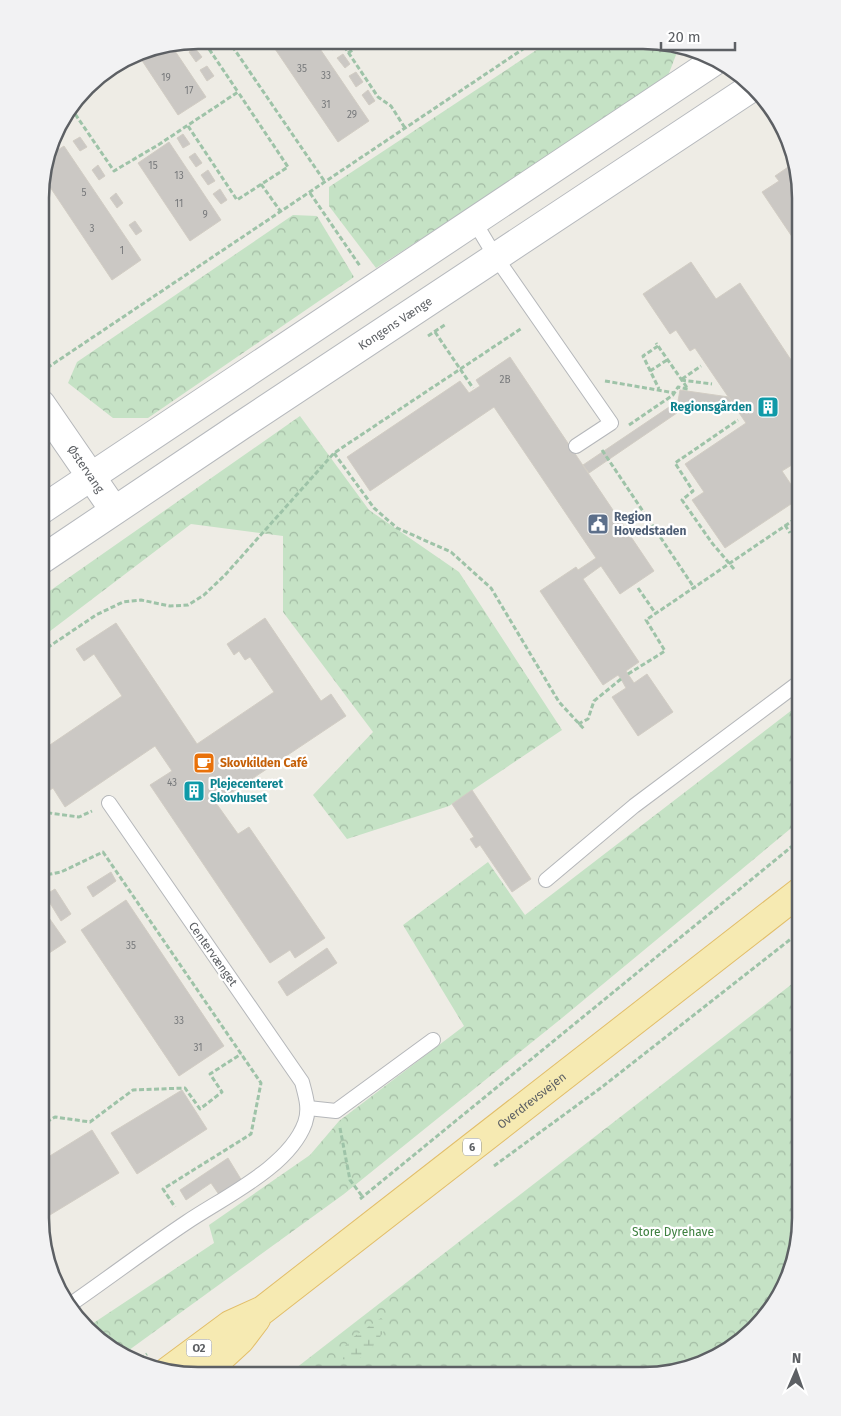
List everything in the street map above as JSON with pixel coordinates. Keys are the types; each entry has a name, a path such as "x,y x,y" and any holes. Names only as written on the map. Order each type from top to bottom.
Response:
{"main road":[{"name":"Overdrevsvejen","path":"158,1362 263,1310 792,898"},
{"name":"Overdrevsvejen","path":"211,1367 240,1340 263,1310"}],"street":[{"path":"49,504 709,65"},
{"name":"Kongens Vænge","path":"49,555 747,90"},
{"name":"Østervang","path":"49,416 114,510"}],"lane":[{"path":"474,221 495,256 611,423 576,446"},
{"path":"546,880 634,806 792,688"},
{"name":"Centervænget","path":"109,803 302,1082 308,1108"},
{"path":"74,1302 186,1222 263,1174 290,1148 305,1124 308,1108 336,1111 433,1040"}],"path":[{"path":"188,126 237,200 288,167 209,49"},
{"path":"234,49 325,182"},
{"path":"346,49 378,97 391,106 405,128"},
{"path":"348,53 354,49"},
{"path":"49,367 523,49"},
{"path":"75,114 114,171 188,126 238,92"},
{"path":"261,184 281,212"},
{"path":"310,193 362,269"},
{"path":"49,647 96,615 123,602 141,600 170,606 188,606 204,595 225,575 334,453 522,328"},
{"path":"435,332 473,388"},
{"path":"622,430 676,393 678,387 688,389 657,345 643,356 659,390"},
{"path":"650,371 667,360"},
{"path":"681,380 701,366"},
{"path":"681,380 712,384"},
{"path":"607,381 676,393"},
{"path":"734,569 729,565 682,500 693,491 675,463 738,420"},
{"path":"600,446 695,589"},
{"path":"334,453 374,508 391,523 404,531 451,552 492,588 559,702 584,729"},
{"path":"628,674 665,651 646,620 695,589 792,521"},
{"path":"785,525 790,533"},
{"path":"638,588 656,614"},
{"path":"578,724 588,719 594,701 621,680"},
{"path":"49,813 79,817 109,803"},
{"path":"355,1203 792,846"},
{"path":"49,874 61,872 103,852 261,1083 251,1134 163,1188 186,1222"},
{"path":"493,1167 610,1081 792,938"},
{"path":"49,1121 55,1117 90,1122 133,1090 185,1088 200,1109 222,1092 210,1074 240,1054"},
{"path":"336,1111 350,1180 379,1220"}],"green space":[{"path":"538,49 644,49 677,53 666,81 376,268 329,206 329,187"},
{"path":"293,215 317,216 354,277 148,418 113,418 68,383 77,362"},
{"path":"300,416 369,510 459,572 562,730 449,806 347,839 313,795 373,732 283,612 283,536 191,524 49,632 49,591"},
{"path":"792,710 792,827 562,1018 344,1194 129,1350 107,1337 92,1324 214,1243 209,1225 310,1155 339,1121 464,1026 403,925 488,862 525,915"},
{"name":"Store Dyrehave","path":"792,984 792,1228 789,1248 781,1275 772,1293 762,1309 734,1337 700,1356 682,1362 653,1367 297,1367"},
{"path":"381,1318 387,1324 371,1349 358,1359 341,1359 338,1354 352,1338"}],"building":[{"path":"196,49 202,57 196,62 189,52"},
{"path":"275,49 320,49 369,121 338,142"},
{"path":"175,51 206,97 178,115 142,60"},
{"path":"343,54 350,64 345,68 337,58"},
{"path":"207,66 214,76 207,81 200,70"},
{"path":"356,72 363,82 356,87 349,76"},
{"path":"368,90 375,101 369,105 362,95"},
{"path":"183,134 190,144 183,148 177,138"},
{"path":"80,137 87,147 80,151 73,141"},
{"path":"169,142 221,220 190,241 138,163"},
{"path":"64,146 141,260 112,280 50,186 57,151"},
{"path":"195,153 202,163 196,167 189,157"},
{"path":"98,165 105,176 99,180 92,170"},
{"path":"789,167 792,197 792,237 762,192 779,181 775,176"},
{"path":"208,170 215,181 208,185 201,175"},
{"path":"220,189 227,200 221,204 213,194"},
{"path":"116,193 123,203 117,208 110,198"},
{"path":"135,221 142,231 136,235 129,225"},
{"name":"Regionsgården","path":"691,262 716,299 740,283 792,361 792,465 782,471 792,486 792,503 725,548 692,500 704,492 685,464 746,423 695,348 690,351 676,330 670,334 643,294"},
{"name":"Region Hovedstaden","path":"510,357 654,571 620,594 601,566 583,579 639,662 626,671 634,683 647,674 673,712 638,736 612,697 626,688 621,679 618,675 603,685 540,591 576,567 578,570 596,558 494,407 370,491 347,457 460,381 469,393 480,386 476,380"},
{"path":"680,390 729,397 737,410 693,402 589,473 583,465 678,401"},
{"name":"Plejecenteret Skovhuset","path":"265,618 321,701 331,694 346,716 216,803 238,834 249,827 325,938 295,958 290,950 270,963 150,785 172,771 155,746 65,807 53,788 49,791 49,746 122,696 94,654 84,661 76,649 116,623 197,744 274,692 250,657 245,660 239,651 234,655 227,644"},
{"path":"472,790 531,879 512,892 480,845 476,848 470,839 474,837 452,804"},
{"path":"111,872 116,881 93,897 87,887"},
{"path":"55,889 71,914 61,921 49,902 49,893"},
{"path":"126,900 224,1046 179,1076 81,930"},
{"path":"49,918 66,942 49,953"},
{"path":"327,948 337,963 287,996 278,982"},
{"path":"182,1090 207,1129 137,1174 111,1133"},
{"path":"92,1130 119,1173 49,1216 49,1156"},
{"path":"228,1158 242,1181 220,1196 211,1183 186,1200 180,1190"}],"place":[{"name":"Regionsgården","path":"768,407"},
{"name":"Region Hovedstaden","path":"598,524"},
{"name":"Skovkilden Café","path":"204,763"},
{"name":"Plejecenteret Skovhuset","path":"194,791"}]}
